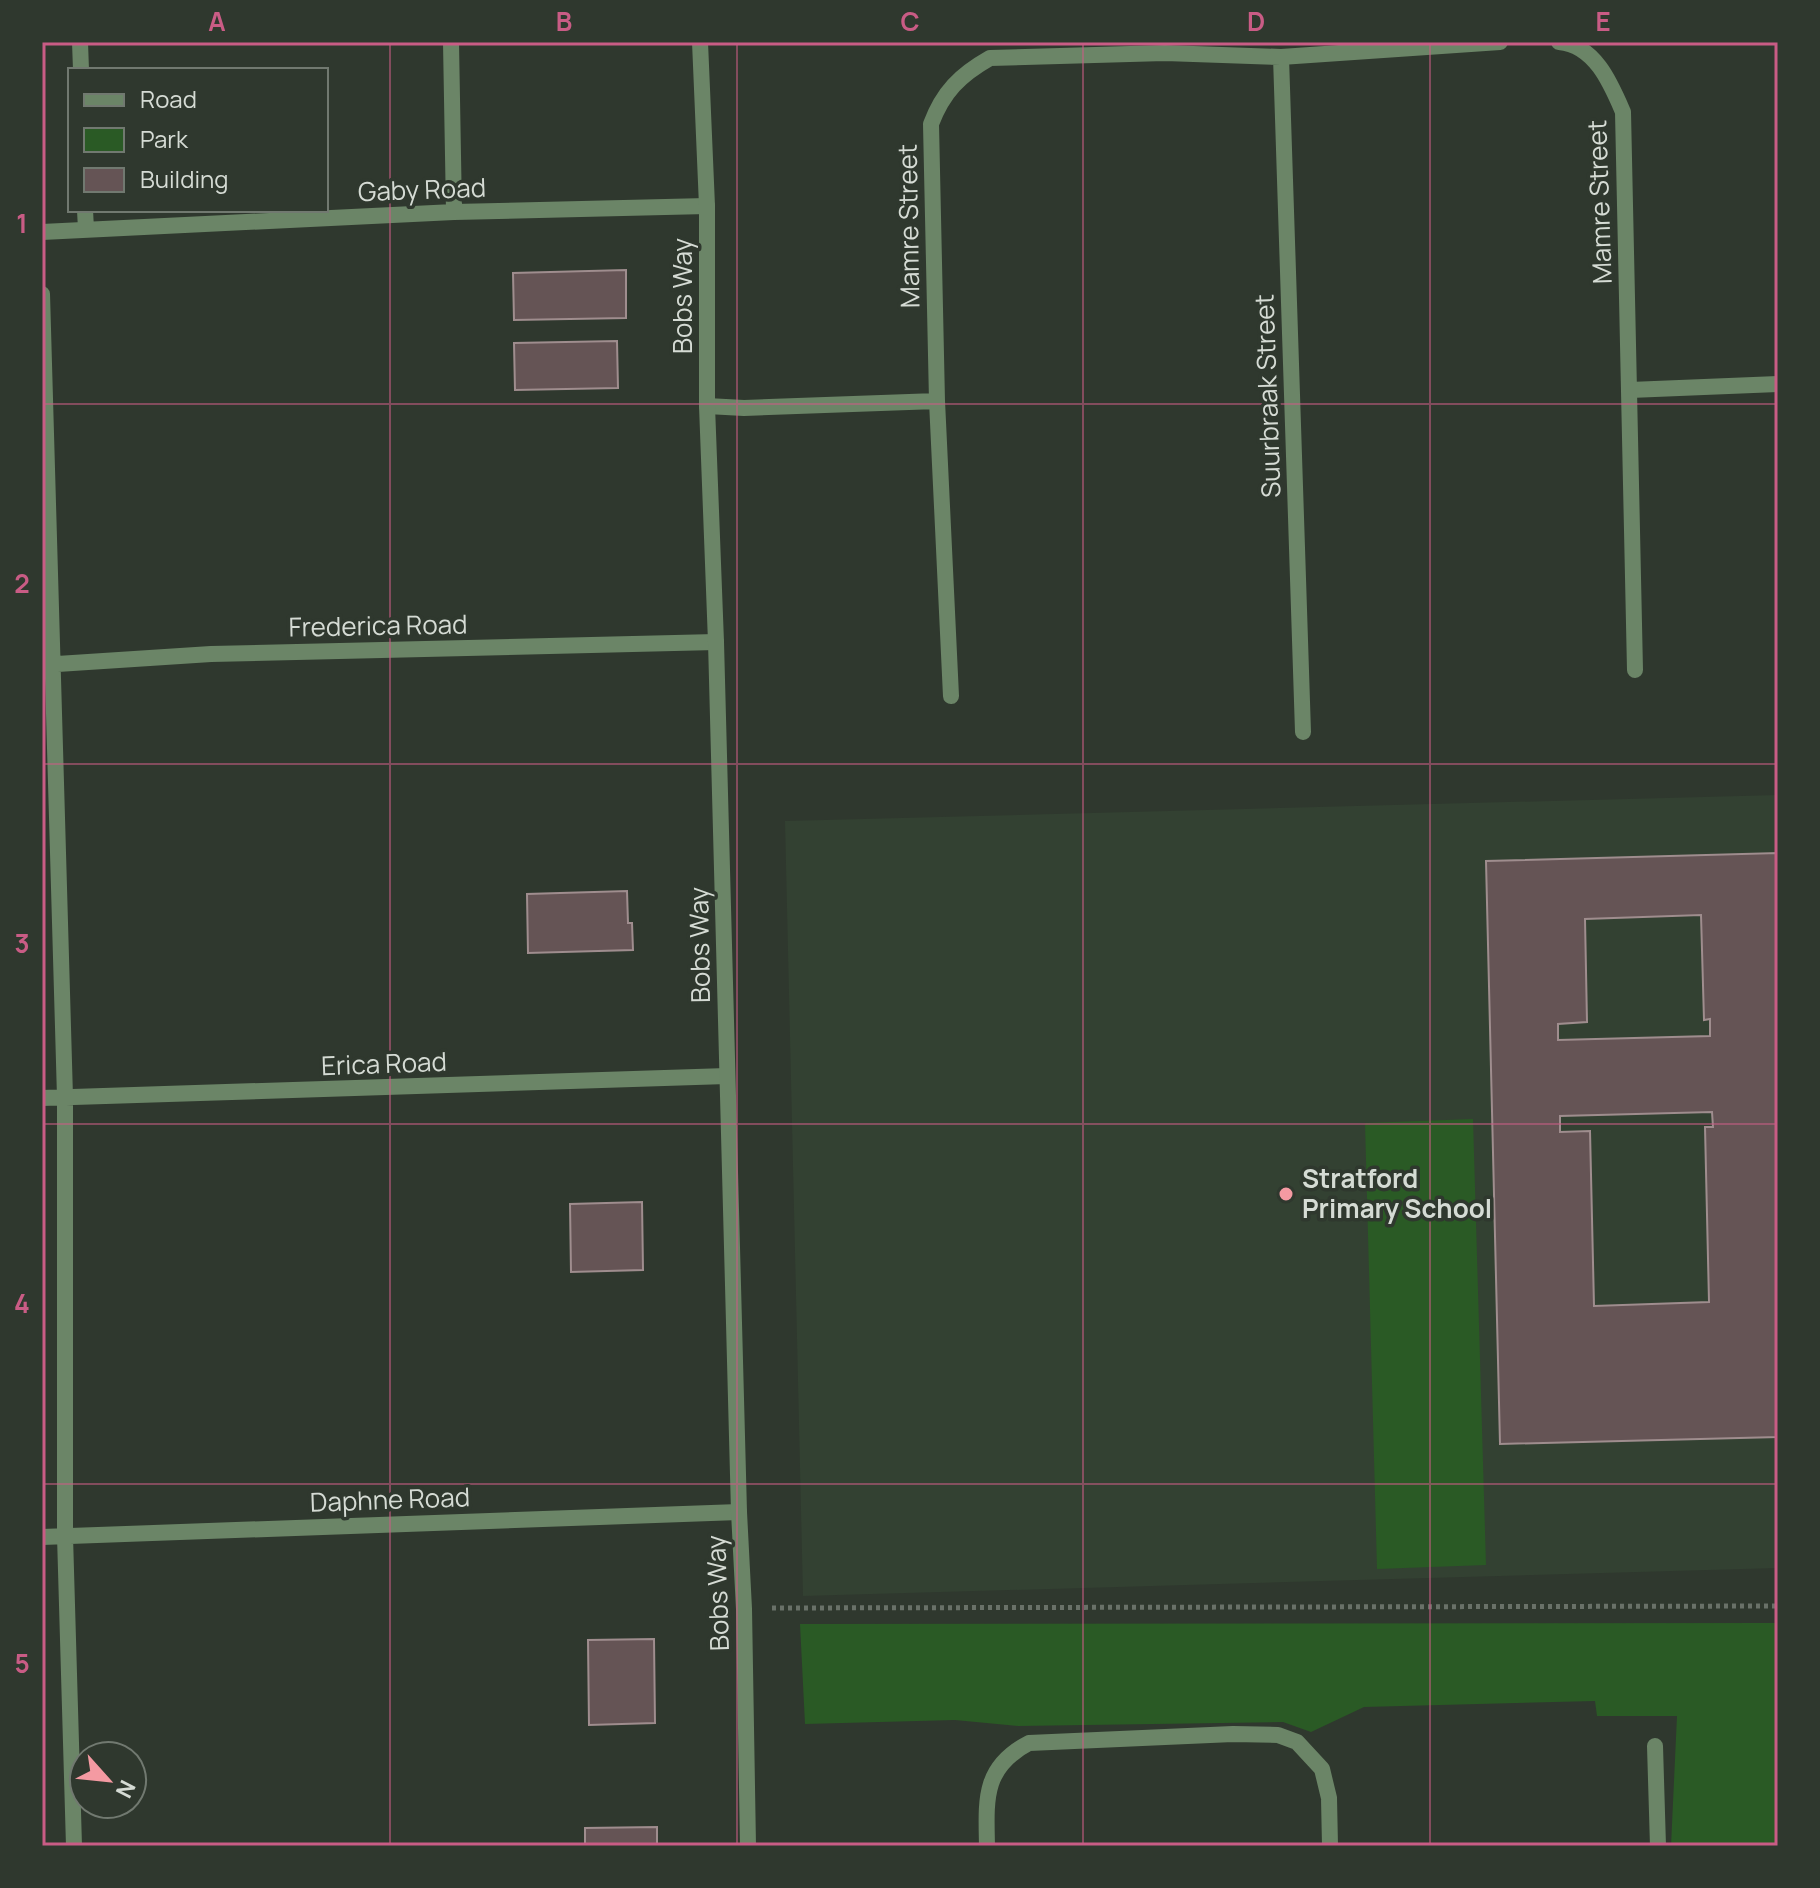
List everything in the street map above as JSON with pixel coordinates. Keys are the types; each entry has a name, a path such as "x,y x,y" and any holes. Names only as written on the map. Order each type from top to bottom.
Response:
{"street":[{"path":"80,42 81,68"},
{"path":"451,42 454,212"},
{"name":"Bobs Way","path":"700,42 707,206 707,406 744,1609 748,1846"},
{"name":"Mamre Street","path":"951,696 937,401 931,124 949,88 968,70 990,58 1165,53 1281,57 1500,42"},
{"name":"Mamre Street","path":"1559,42 1593,59 1608,78 1623,112 1635,670"},
{"name":"Suurbraak Street","path":"1281,57 1303,732"},
{"name":"Gaby Road","path":"42,232 454,212 707,206"},
{"path":"85,212 86,229"},
{"path":"42,294 48,665 65,1097 65,1536 74,1846"},
{"path":"1630,390 1778,384"},
{"path":"707,406 744,408 937,401"},
{"name":"Frederica Road","path":"48,665 211,654 716,642"},
{"name":"Erica Road","path":"42,1098 727,1076"},
{"name":"Daphne Road","path":"42,1537 739,1512"},
{"path":"987,1846 987,1798 994,1773 1009,1753 1029,1743 1233,1734 1278,1735 1297,1742 1322,1769 1329,1798 1330,1846"},
{"path":"1655,1746 1658,1846"}],"path":[{"path":"772,1608 1778,1606"}],"shaded area":[{"name":"Stratford Primary School","path":"1778,795 1778,1568 803,1596 785,821"}],"green space":[{"path":"1473,1119 1486,1565 1377,1569 1365,1123"},
{"path":"1778,1623 1778,1846 1671,1846 1677,1716 1597,1716 1595,1701 1364,1707 1311,1732 1283,1722 1018,1726 955,1720 805,1724 800,1624"}],"building":[{"path":"626,270 626,318 514,320 513,273"},
{"path":"617,341 618,388 515,390 514,343"},
{"path":"1778,853 1778,1437 1500,1444 1486,861","holes":["1701,915 1704,1020 1710,1019 1710,1036 1558,1040 1558,1024 1587,1022 1585,919","1712,1112 1713,1127 1705,1127 1709,1302 1594,1306 1590,1131 1560,1132 1560,1116"]},
{"path":"627,891 633,950 528,953 527,894"},
{"path":"642,1202 643,1270 571,1272 570,1204"},
{"path":"654,1639 655,1723 589,1725 588,1640"},
{"path":"657,1827 657,1846 585,1846 585,1828"}],"place":[{"name":"Stratford Primary School","path":"1286,1194"}]}
